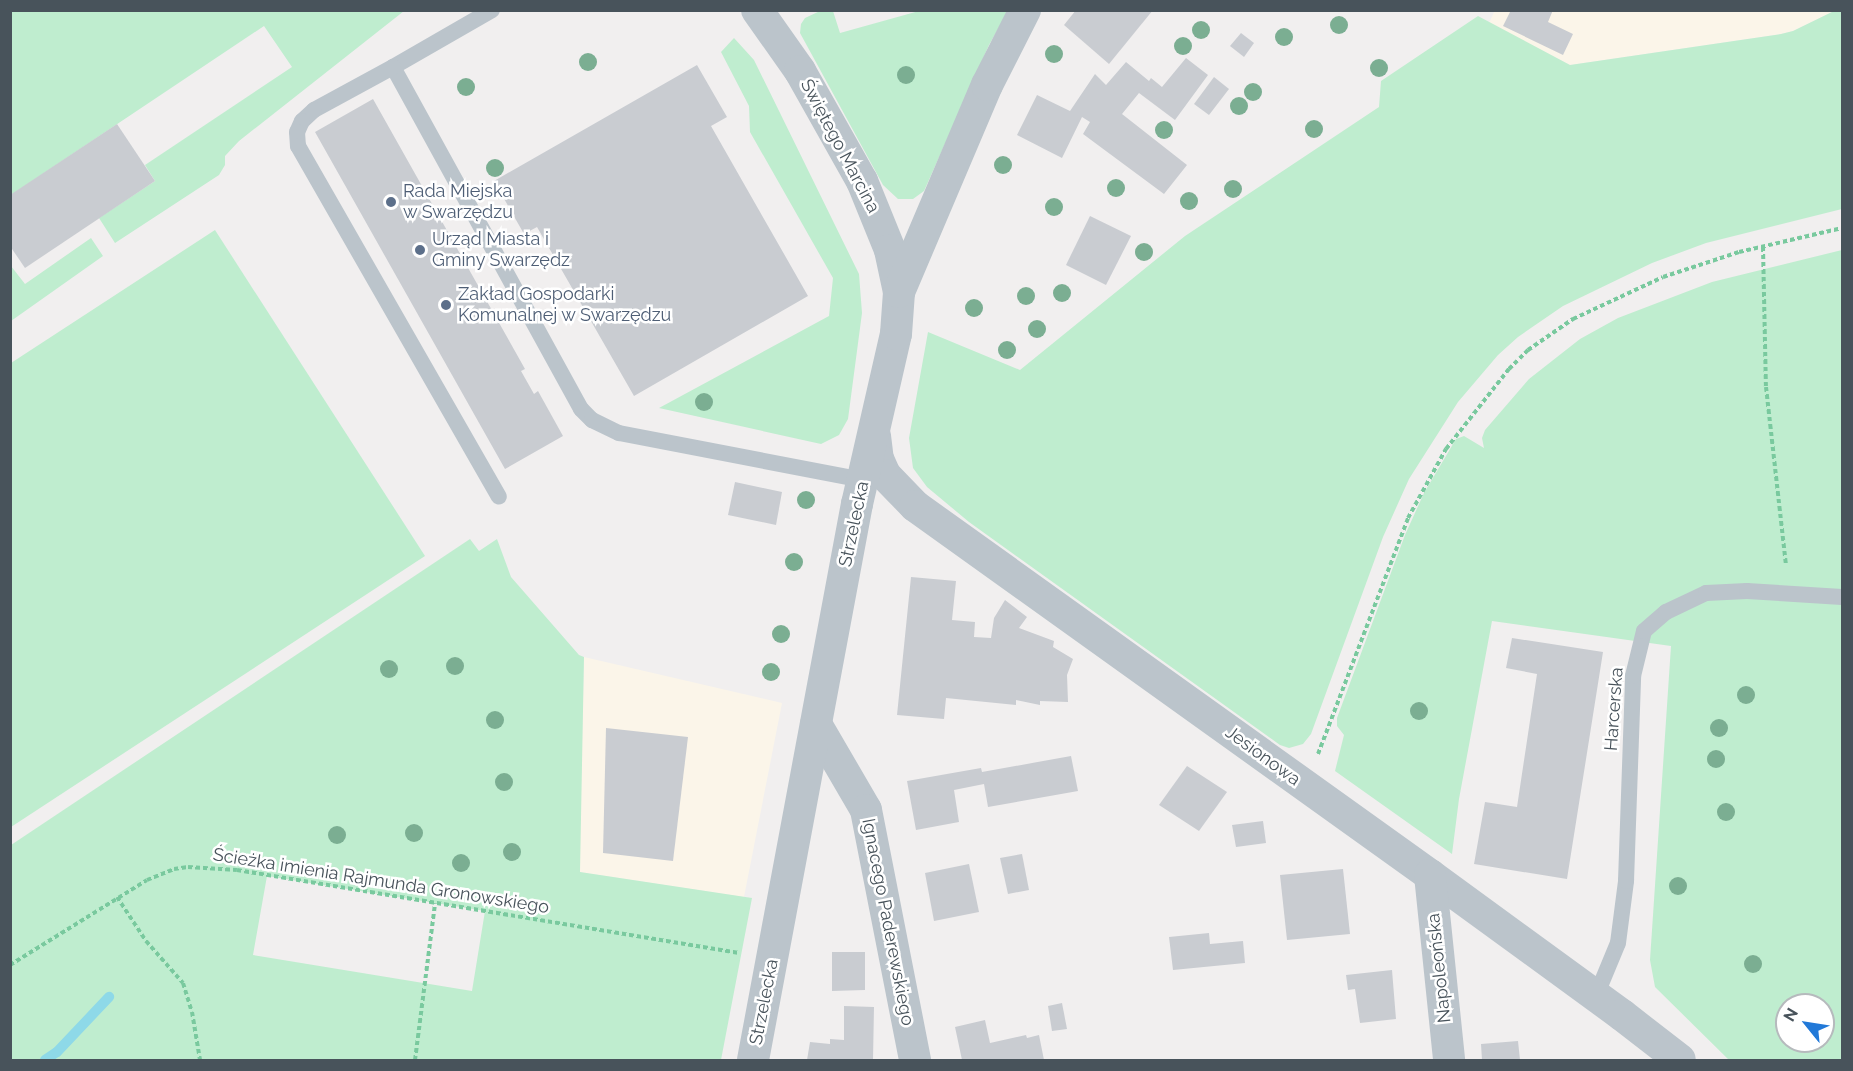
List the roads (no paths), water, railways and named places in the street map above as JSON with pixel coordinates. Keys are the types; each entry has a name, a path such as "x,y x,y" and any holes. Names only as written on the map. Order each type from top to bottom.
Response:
{"street":[{"name":"Świętego Marcina","path":"757,10 800,71 862,181 890,250 899,292"},
{"name":"Strzelecka","path":"753,1060 863,480 896,334 899,292 987,85 1025,10"},
{"name":"Jesionowa","path":"875,432 876,448 885,475 915,506 1430,875 1680,1060"},
{"name":"Ignacego Paderewskiego","path":"816,724 866,810 915,1060"},
{"name":"Napoleońska","path":"1430,875 1449,1060"}],"lane":[{"path":"492,10 314,110 302,120 297,132 297,146 499,497"},
{"path":"393,67 573,396 592,420 619,433 863,480"},
{"name":"Harcerska","path":"1596,996 1618,943 1626,880 1633,676 1644,631 1666,612 1706,593 1747,591 1842,597"}],"waterway":[{"path":"45,1060 57,1052 109,997"}],"place":[{"name":"Rada Miejska w Swarzędzu","path":"391,202"},
{"name":"Urząd Miasta i Gminy Swarzędz","path":"420,250"},
{"name":"Zakład Gospodarki Komunalnej w Swarzędzu","path":"446,305"}]}
